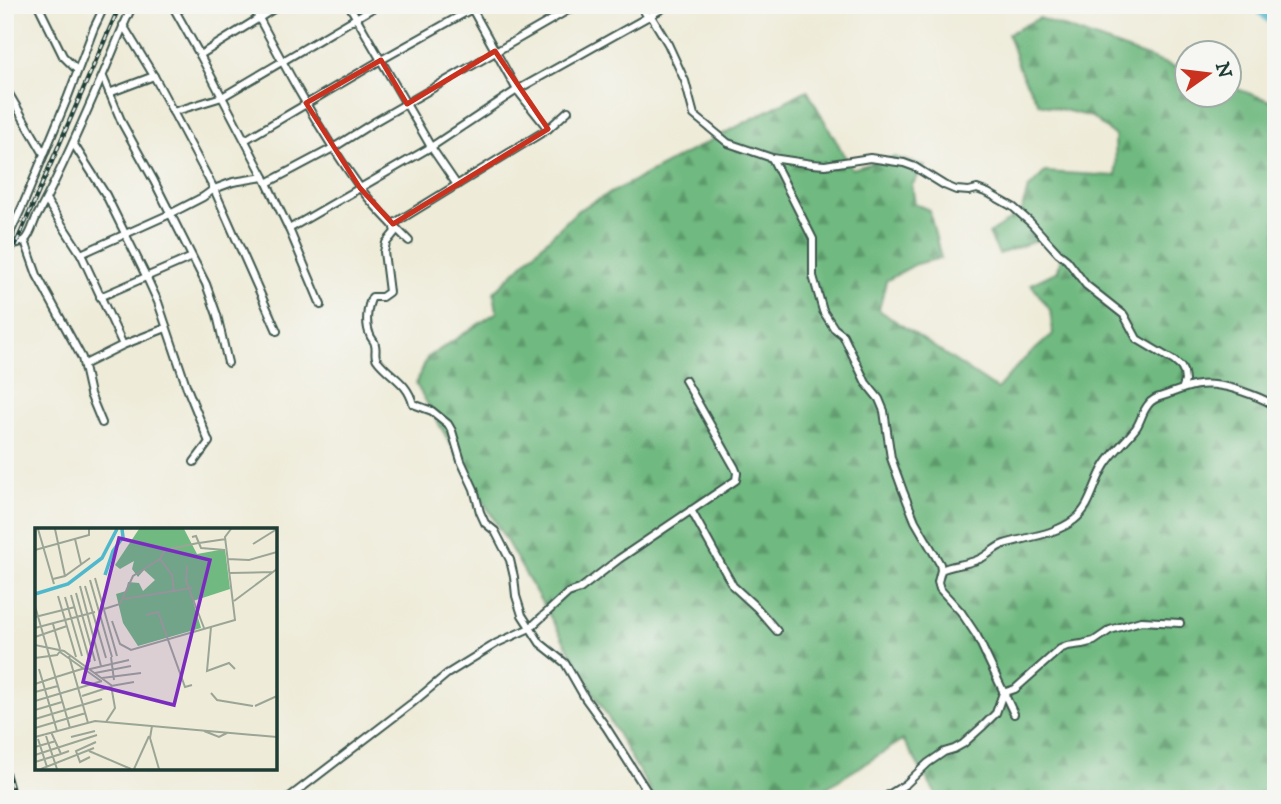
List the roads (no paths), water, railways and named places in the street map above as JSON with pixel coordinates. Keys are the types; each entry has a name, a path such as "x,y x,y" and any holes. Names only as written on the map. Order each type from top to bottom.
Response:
{"street":[{"path":"38,5 63,56 77,70"},
{"path":"7,246 105,5"},
{"path":"102,423 90,394 85,364 37,275 25,241 73,143 133,5"},
{"path":"187,5 174,8 265,180 321,305"},
{"path":"252,5 333,148 360,188 409,241"},
{"path":"200,55 280,5"},
{"path":"349,5 430,147 457,186"},
{"path":"173,112 222,97 378,5"},
{"path":"81,254 170,214 214,189 233,182 265,180 333,148 576,5"},
{"path":"640,5 668,44 685,81 694,115 729,143 772,158 825,165 870,158 904,163 956,190 977,189 988,193 1013,207 1031,223 1067,260 1086,285 1124,315 1137,339 1181,367 1185,382 1183,387"},
{"path":"289,229 430,147 517,90 669,5"},
{"path":"244,140 474,6 517,90 548,129"},
{"path":"123,25 154,76 214,189 278,331"},
{"path":"109,93 154,76"},
{"path":"103,77 122,123 206,284 217,315 228,363"},
{"path":"5,87 44,154"},
{"path":"393,224 548,129 568,111"},
{"path":"73,143 127,234 158,302 187,388 209,442 194,462"},
{"path":"772,158 813,239 813,276 823,311 834,328 844,335 866,383 879,399 884,411 891,458 915,521 937,558 941,570 938,582 940,589 961,612 977,636 1014,714"},
{"path":"46,200 81,254 123,345"},
{"path":"5,222 11,231"},
{"path":"393,224 395,232 386,243 384,252 389,292 382,297 373,296 368,306 368,331 376,345 377,360 395,379 404,384 413,404 432,411 448,424 485,523 495,531 510,560 522,615 540,643 565,663 652,799"},
{"path":"7,246 25,241"},
{"path":"100,297 192,257"},
{"path":"85,364 166,328"},
{"path":"287,799 447,674 497,643 530,628 568,593 580,589 619,559 736,481 737,473 685,380"},
{"path":"941,570 979,560 1002,545 1055,530 1076,519 1093,495 1105,464 1138,426 1148,404 1154,399 1183,387 1208,383 1248,393 1276,407"},
{"path":"691,510 733,586 777,631"},
{"path":"1003,692 1015,689 1060,649 1067,646 1094,641 1110,630 1140,621 1180,623"},
{"path":"882,799 906,784 928,762 962,744 984,726 996,713 1003,692"}],"waterway":[{"path":"1257,5 1276,23"}],"railway":[{"path":"5,269 120,5"},
{"path":"5,762 15,799"}]}
